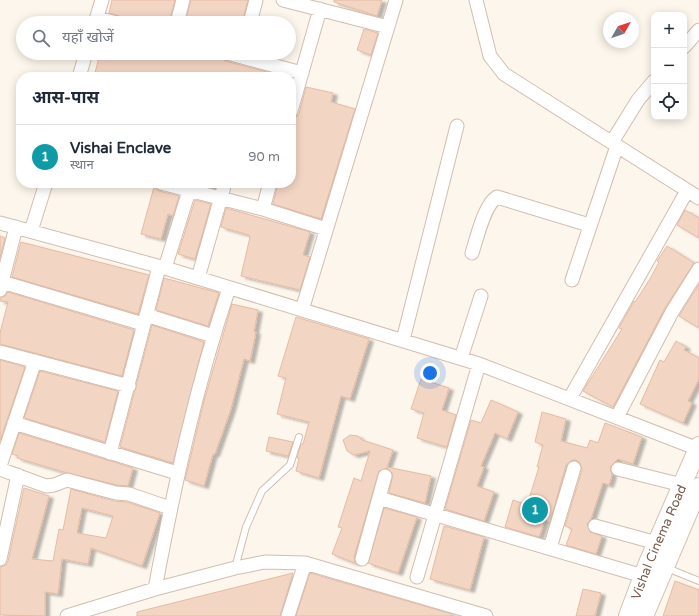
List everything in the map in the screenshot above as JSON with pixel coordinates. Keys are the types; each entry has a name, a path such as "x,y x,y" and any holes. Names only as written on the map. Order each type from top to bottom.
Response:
{"street":[{"path":"97,16 102,0"},
{"path":"179,16 183,0"},
{"path":"252,16 256,0"},
{"path":"282,0 388,27"},
{"path":"302,310 396,0"},
{"path":"476,0 490,56 504,74 699,198"},
{"path":"296,94 320,10"},
{"path":"687,44 699,30"},
{"path":"80,72 84,60"},
{"path":"258,60 302,73"},
{"path":"572,280 614,144 638,100 651,84"},
{"path":"403,340 456,126"},
{"path":"31,231 44,188"},
{"path":"179,188 263,209 326,229"},
{"path":"198,278 224,188"},
{"path":"263,209 269,188"},
{"path":"110,453 144,319 189,191"},
{"path":"570,398 687,191"},
{"path":"472,253 487,211 492,200 497,197 589,225"},
{"path":"0,223 198,278 480,364 698,447"},
{"path":"16,227 1,286 213,336"},
{"path":"617,417 672,312 699,269"},
{"path":"156,590 170,508 178,473 213,336 229,288"},
{"path":"461,358 481,296"},
{"path":"0,352 128,386"},
{"path":"35,361 0,468 46,486 54,485 67,480 116,493 129,494 170,508"},
{"path":"417,577 480,364"},
{"path":"14,422 178,473"},
{"name":"Vishal Cinema Road","path":"628,616 652,569 690,486 698,447"},
{"path":"550,548 574,468"},
{"path":"618,469 690,486"},
{"path":"0,559 18,475"},
{"path":"362,559 385,476"},
{"name":"Vishal Cinema Road","path":"644,616 657,543 690,486"},
{"path":"379,498 550,548 652,569"},
{"path":"595,526 657,543"},
{"path":"67,616 235,568 265,562 305,563 486,616"},
{"path":"288,616 305,563"}],"lane":[{"path":"235,568 246,527 262,491 290,465 298,437"},
{"path":"652,569 699,581"}],"building":[{"path":"112,0 175,0 171,16 119,16 109,13"},
{"path":"191,0 248,0 244,16 187,16"},
{"path":"334,0 382,0 377,16 334,2"},
{"path":"364,29 378,33 371,55 357,50"},
{"path":"98,60 224,60 267,72 95,72"},
{"path":"306,87 333,93 331,102 355,109 321,219 273,204 277,188 296,188 296,117 299,114"},
{"path":"154,188 159,191 179,196 173,216 168,214 161,239 141,234"},
{"path":"195,200 211,204 195,259 178,254"},
{"path":"226,208 310,232 303,255 310,257 300,290 241,276 250,237 249,235 221,227"},
{"path":"685,210 699,218 699,238 677,225"},
{"path":"0,236 5,238 0,258"},
{"path":"21,242 149,275 138,314 12,277"},
{"path":"667,246 694,263 665,308 613,407 583,391 622,329 619,328 634,301 635,302 650,279 659,262 657,261"},
{"path":"164,278 219,293 208,326 156,310"},
{"path":"699,284 699,328 679,316"},
{"path":"8,292 134,330 122,376 0,344 0,333 8,302 0,301 0,298 5,296"},
{"path":"232,304 258,310 254,332 256,332 250,361 244,359 231,409 215,454 213,454 204,486 185,480 204,401"},
{"path":"296,317 369,339 350,399 341,396 319,478 296,471 299,458 297,458 301,444 303,444 309,422 277,414 286,378 278,376"},
{"path":"152,325 204,342 173,463 120,447"},
{"path":"676,341 686,347 684,350 699,358 699,379 688,401 692,403 683,423 640,404 660,360 664,362"},
{"path":"0,360 25,367 0,441"},
{"path":"40,371 118,391 105,442 24,418"},
{"path":"421,379 449,388 442,410 456,415 447,447 417,438 424,413 411,409"},
{"path":"491,400 518,412 507,439 495,433 481,466 484,467 477,486 494,492 484,521 445,509 471,420 481,423"},
{"path":"542,412 566,419 561,441 587,448 590,440 598,443 605,423 642,437 633,464 618,459 610,467 612,475 609,485 603,483 591,519 587,524 590,532 602,536 596,554 566,545 572,529 565,526 582,470 580,463 576,460 572,460 566,465 550,522 545,520 539,537 505,527 513,500 527,505 539,467 537,467 543,445 535,442"},
{"path":"19,433 133,468 128,486 117,485 64,472 17,458 18,456 12,454"},
{"path":"350,435 358,436 362,440 393,450 387,467 431,476 425,503 389,493 393,474 387,468 379,471 354,557 355,563 332,554 342,528 338,527 354,478 361,481 370,451 354,455 347,451 343,440"},
{"path":"269,437 293,442 288,456 266,451"},
{"path":"24,488 49,496 32,559 53,561 59,529 63,530 71,489 114,501 127,502 160,513 142,566 91,548 88,564 62,559 58,594 45,592 45,616 0,615 0,567 6,565","holes":["82,508 113,516 106,538 77,533"]},
{"path":"384,508 417,517 398,573 368,563"},
{"path":"444,526 484,537 470,590 430,579"},
{"path":"293,573 280,616 137,616 137,612"},
{"path":"310,573 452,614 451,616 296,616"},
{"path":"675,581 699,590 699,616 663,616"},
{"path":"583,589 601,593 595,616 576,616"}],"place":[{"name":"Vishai Enclave","path":"535,510"}]}
